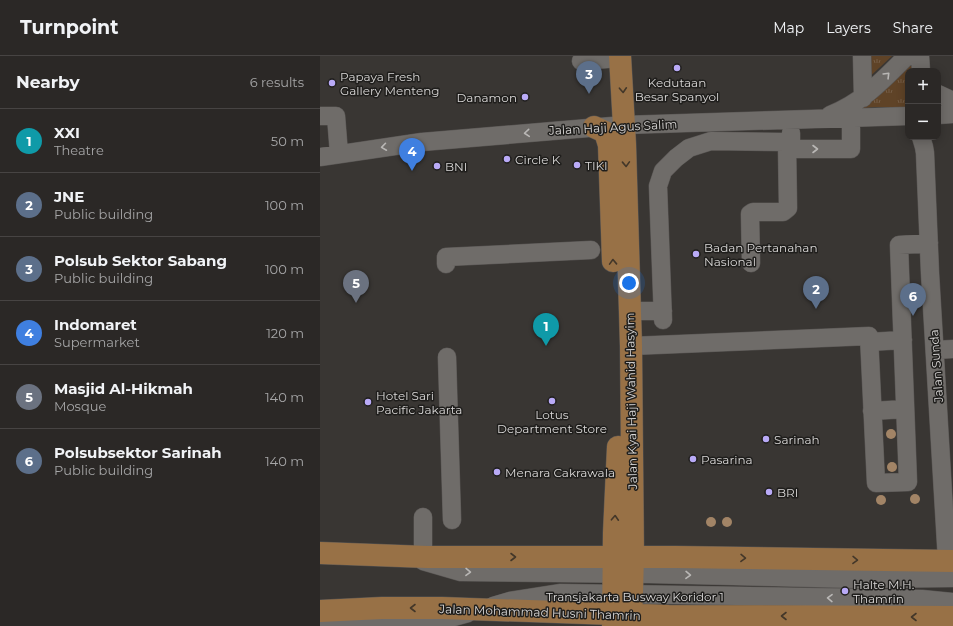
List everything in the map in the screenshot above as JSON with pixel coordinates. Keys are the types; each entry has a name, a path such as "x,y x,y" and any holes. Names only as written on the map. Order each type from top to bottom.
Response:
{"main road":[{"name":"Jalan Kyai Haji Wahid Hasyim","path":"620,57 624,125 631,346 623,593"},
{"name":"Jalan Kyai Haji Wahid Hasyim","path":"594,127 605,132 609,145 619,423 614,533 623,593"},
{"name":"Jalan Mohammad Husni Thamrin","path":"320,553 413,556 623,593 812,621 953,617"},
{"name":"Jalan Mohammad Husni Thamrin","path":"320,611 383,618 441,618 480,609 571,619 623,593 676,556 951,567"}],"street":[{"path":"862,56 863,98"},
{"path":"820,119 863,98 907,56"},
{"path":"920,56 921,68"},
{"path":"581,61 620,57"},
{"path":"941,102 945,113"},
{"path":"320,116 336,116 339,154"},
{"name":"Jalan Haji Agus Salim","path":"320,157 422,142 594,127 699,122 905,117"},
{"path":"791,120 791,149 851,149 851,118"},
{"path":"699,122 699,144"},
{"name":"Jalan Sunda","path":"924,140 934,350 947,452 951,567"},
{"path":"630,311 663,316 658,186 663,171 689,148 699,144 711,141 785,142 787,145 788,208 783,212 753,212 750,214 751,263"},
{"path":"446,264 446,257 591,250"},
{"path":"900,261 930,260"},
{"path":"900,261 930,260"},
{"path":"631,346 869,336 876,483 908,482 900,261"},
{"path":"869,342 903,340"},
{"path":"934,350 953,349"},
{"path":"447,357 452,520"},
{"path":"872,410 905,409"},
{"path":"320,546 338,545 370,548 413,556 422,517"},
{"name":"Transjakarta Busway Koridor 1","path":"480,609 510,601 561,593 922,599 953,602"},
{"path":"320,622 383,618"}],"green space":[{"path":"865,56 892,56 865,81"},
{"path":"914,56 916,68 905,68 905,107 852,109"}],"place":[{"name":"Kedutaan Besar Spanyol","path":"677,68"},
{"name":"Papaya Fresh Gallery Menteng","path":"332,83"},
{"name":"Polsub Sektor Sabang","path":"589,94"},
{"name":"Danamon","path":"525,97"},
{"name":"Circle K","path":"507,159"},
{"name":"TIKI","path":"577,165"},
{"name":"BNI","path":"437,166"},
{"name":"Indomaret","path":"412,171"},
{"name":"Badan Pertanahan Nasional","path":"696,254"},
{"name":"Masjid Al-Hikmah","path":"356,303"},
{"name":"JNE","path":"816,309"},
{"name":"Polsubsektor Sarinah","path":"913,316"},
{"name":"XXI","path":"546,346"},
{"name":"Lotus Department Store","path":"552,401"},
{"name":"Hotel Sari Pacific Jakarta","path":"368,402"},
{"name":"Sarinah","path":"766,439"},
{"name":"Pasarina","path":"693,459"},
{"name":"Menara Cakrawala","path":"497,472"},
{"name":"BRI","path":"769,492"},
{"name":"Halte M.H. Thamrin","path":"845,591"}]}
